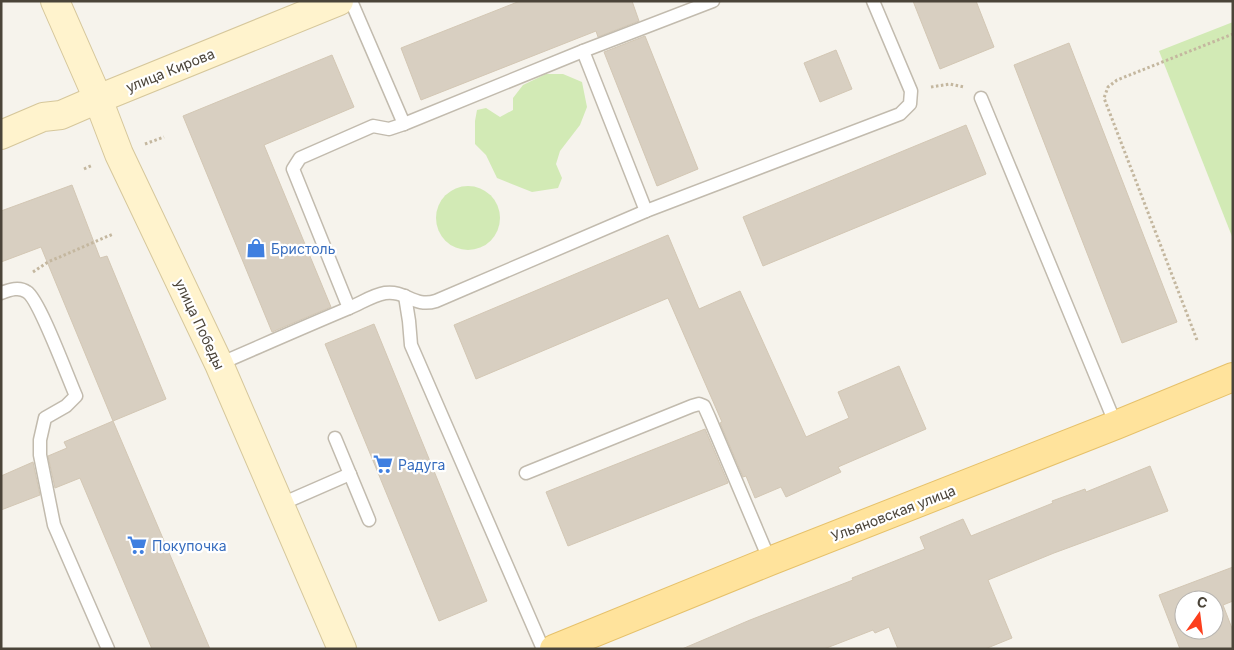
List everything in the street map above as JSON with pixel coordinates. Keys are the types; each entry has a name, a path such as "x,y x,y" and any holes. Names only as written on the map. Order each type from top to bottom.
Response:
{"main road":[{"name":"улица Победы","path":"55,1 98,99 119,154 219,364 342,649"},
{"name":"улица Кирова","path":"1,135 43,117 61,115 339,1"},
{"name":"Ульяновская улица","path":"554,649 1233,377"}],"lane":[{"path":"351,1 404,124"},
{"path":"349,308 293,169 300,158 373,126 389,129 404,124 583,51 713,1"},
{"path":"219,364 384,293 396,293 427,304 436,301 646,211 900,114 910,104 911,92 873,1"},
{"path":"583,51 646,211"},
{"path":"981,98 1116,425"},
{"path":"1,293 18,288 28,292 38,305 76,396 66,406 45,418 40,440 40,455 54,524 108,649"},
{"path":"405,296 412,345 543,649"},
{"path":"526,473 699,404 704,406 715,428 770,561"},
{"path":"335,438 369,520"},
{"path":"279,505 350,474"}],"path":[{"path":"1197,340 1104,98 1108,87 1117,80 1233,34"},
{"path":"911,92 950,84 972,89 981,98"},
{"path":"28,292 33,271 48,262 113,234"}],"green space":[{"path":"1233,22 1233,239 1159,51"},
{"path":"546,74 563,74 582,82 587,107 580,125 560,151 556,164 562,178 558,188 532,192 497,178 486,155 475,144 475,121 477,110 486,108 500,117 513,110 513,98 523,85"},
{"path":"468,186 480,188 491,195 498,206 500,218 498,230 491,241 480,248 468,250 456,248 445,241 438,230 436,218 438,206 445,195 456,188"}],"building":[{"path":"520,1 632,1 639,21 598,37 596,31 421,100 401,48"},
{"path":"913,1 976,1 994,47 940,69"},
{"path":"645,36 698,169 657,186 604,52"},
{"path":"1069,43 1177,322 1122,343 1014,65"},
{"path":"836,50 852,89 820,102 804,63"},
{"path":"332,55 354,107 264,145 331,307 272,332 183,116"},
{"path":"966,125 986,174 763,266 743,217"},
{"path":"72,185 100,258 107,256 166,399 113,421 41,247 1,262 1,211"},
{"path":"668,235 699,309 740,291 806,437 849,418 838,392 899,366 926,429 838,467 841,472 786,497 781,487 755,498 746,476 743,477 720,423 722,422 668,298 476,379 454,325"},
{"path":"374,324 487,601 439,621 325,344"},
{"name":"Покупочка","path":"113,421 210,649 152,649 80,478 55,488 48,456 67,448 64,442"},
{"path":"705,429 728,483 568,546 546,492"},
{"path":"33,462 40,495 1,510 1,476"},
{"path":"1150,466 1168,511 1054,553 988,580 1012,638 985,649 898,649 889,627 875,633 873,630 824,649 682,649 925,549 920,537 963,519 971,536 1053,503 1052,501 1085,489 1086,492"},
{"path":"1233,567 1233,601 1224,605 1224,590 1174,590 1174,634 1159,595"},
{"path":"1224,608 1233,631 1233,649 1180,649 1176,640 1224,640"}],"place":[{"name":"Бристоль","path":"256,248"},
{"name":"Радуга","path":"383,464"},
{"name":"Покупочка","path":"137,545"}]}
